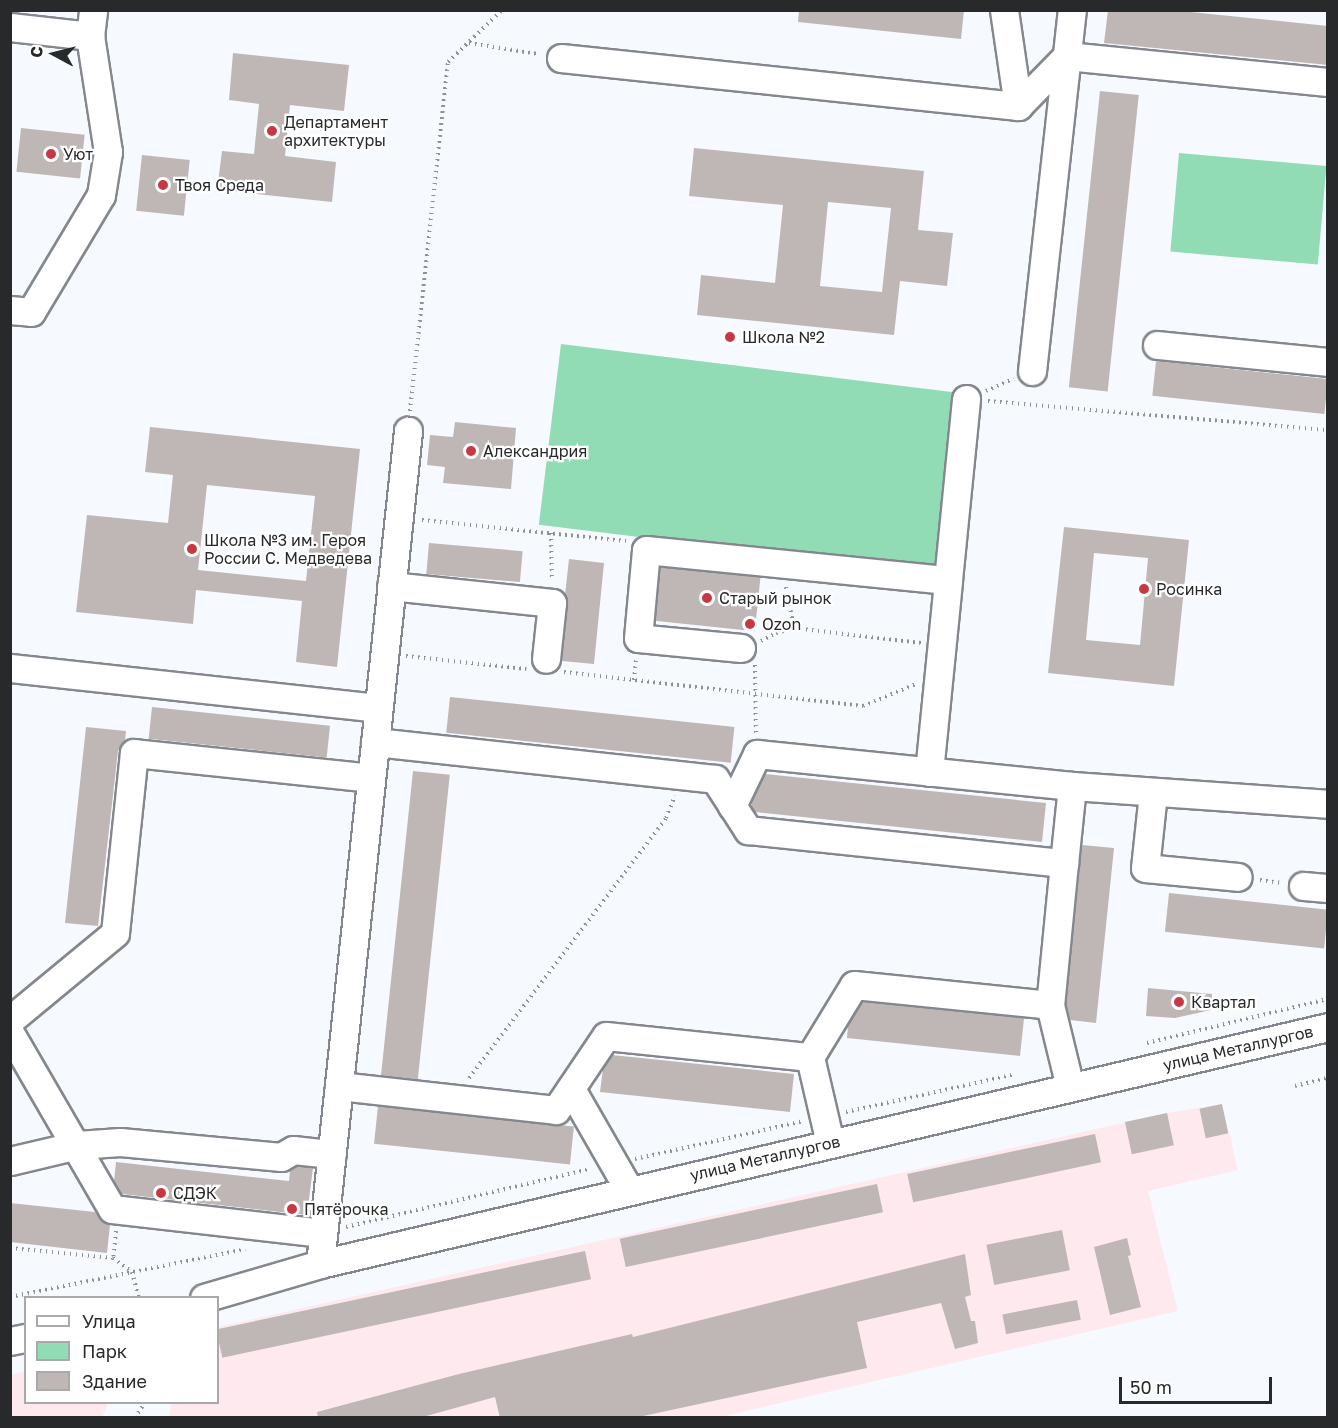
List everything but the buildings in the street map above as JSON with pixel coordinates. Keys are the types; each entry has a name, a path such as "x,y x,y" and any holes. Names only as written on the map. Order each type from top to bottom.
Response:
{"street":[{"path":"1004,10 1018,106"},
{"path":"1032,371 1072,10"},
{"path":"10,27 92,23 108,152 101,195 31,312 10,310"},
{"path":"1018,106 1067,56"},
{"path":"1067,56 1328,82"},
{"path":"561,58 1018,106"},
{"path":"1157,345 1328,362"},
{"path":"929,772 966,399"},
{"path":"320,1264 408,431"},
{"path":"748,649 638,638 646,550 948,580"},
{"path":"391,586 552,603 545,666"},
{"path":"10,668 378,708"},
{"path":"375,742 715,779 748,830 1064,862"},
{"path":"324,1233 112,1209 12,1035 115,933 134,753 371,778"},
{"path":"732,806 757,754 1153,794 1328,804"},
{"path":"1070,1087 1050,1005 1072,786"},
{"path":"1153,794 1145,868 1238,877"},
{"path":"830,1143 810,1057 854,985 1050,1005"},
{"name":"улица Металлургов","path":"211,1296 320,1264 1328,1027"},
{"path":"339,1086 556,1110 606,1036 810,1057"},
{"path":"571,1089 629,1190"},
{"path":"10,1161 77,1145 120,1142 281,1157 293,1150 332,1154"}],"path":[{"path":"408,431 448,62 502,10"},
{"path":"468,43 561,58"},
{"path":"966,399 1032,371"},
{"path":"966,399 1328,430"},
{"path":"398,518 621,539 646,550"},
{"path":"551,532 552,603"},
{"path":"782,563 794,628"},
{"path":"757,754 754,692 748,649 763,638 794,628 942,646"},
{"path":"384,654 545,666 863,706 939,674"},
{"path":"453,1099 666,818 673,806 678,775"},
{"path":"1238,877 1315,887"},
{"path":"1144,1044 1328,999"},
{"path":"324,1233 614,1164 1019,1073"},
{"path":"1295,1086 1328,1078"},
{"path":"113,1258 118,1210"},
{"path":"10,1297 256,1246"},
{"path":"10,1248 113,1258 132,1272 138,1296"},
{"path":"135,1418 144,1404"}],"shaded area":[{"path":"1222,1104 1238,1170 1148,1191 1178,1311 720,1417 168,1418 172,1404 219,1404 219,1327 1167,1113"},
{"path":"24,1371 24,1404 108,1404 102,1417 11,1417 11,1375"}],"green space":[{"path":"1179,153 1326,166 1318,265 1170,252"},
{"path":"561,344 960,393 938,574 539,525"}],"place":[{"name":"Департамент архитектуры","path":"272,131"},
{"name":"Уют","path":"51,154"},
{"name":"Твоя Среда","path":"163,185"},
{"name":"Школа №2","path":"730,337"},
{"name":"Александрия","path":"471,451"},
{"name":"Школа №3 им. Героя России С. Медведева","path":"192,549"},
{"name":"Росинка","path":"1144,589"},
{"name":"Старый рынок","path":"707,598"},
{"name":"Ozon","path":"750,624"},
{"name":"Квартал","path":"1179,1002"},
{"name":"СДЭК","path":"161,1193"},
{"name":"Пятёрочка","path":"292,1209"}]}
